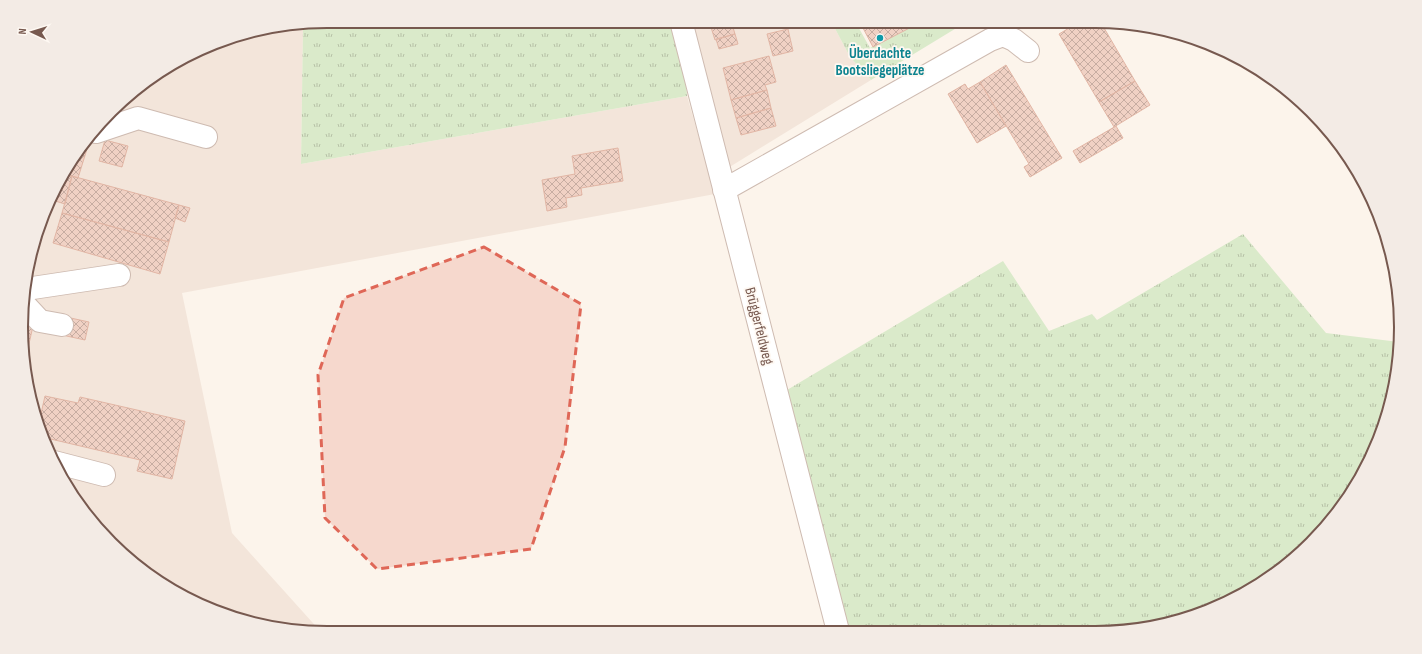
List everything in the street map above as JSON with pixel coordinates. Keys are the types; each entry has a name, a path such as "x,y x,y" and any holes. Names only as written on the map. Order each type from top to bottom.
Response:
{"street":[{"name":"Brüggerfeldweg","path":"683,28 837,626"},
{"path":"724,190 990,40 1003,36 1014,40 1028,51"},
{"path":"102,130 138,118 206,137"},
{"path":"31,288 119,275"},
{"path":"29,309 40,322 62,326"},
{"path":"62,464 104,475"}],"highlighted area":[{"path":"484,247 581,304 565,447 531,549 377,569 325,518 318,375 344,298"}],"shaded area":[{"path":"691,28 835,28 850,57 871,80 728,168"},
{"path":"303,29 301,164 687,96 715,194 182,293 232,533 315,625 269,620 231,610 177,586 145,564 130,552 102,524 78,493 59,459 38,404 31,366 28,327 31,288 38,250 51,213 68,177 78,161 102,130 130,102 161,78 177,68 213,51 250,38"}],"green space":[{"path":"327,28 672,28 686,79 687,96 301,164 303,29"},
{"path":"835,28 859,28 870,48 906,28 956,28 871,80 850,57"},
{"path":"1243,234 1326,333 1393,341 1391,366 1384,404 1371,441 1344,493 1320,524 1292,552 1261,576 1227,595 1172,616 1134,623 1095,626 844,626 787,390 1003,261 1049,331 1092,314 1097,320"}],"building":[{"path":"711,28 733,28 735,34 715,40"},
{"path":"863,28 910,28 873,47"},
{"path":"1069,28 1104,28 1135,81 1099,102 1059,34"},
{"path":"788,29 793,51 773,56 767,34"},
{"path":"735,34 738,44 719,49 716,39"},
{"path":"769,56 776,82 765,85 767,90 731,100 723,68"},
{"path":"1006,65 1062,158 1030,177 1024,167 1029,164 980,82"},
{"path":"1135,81 1150,105 1114,127 1099,102"},
{"path":"980,82 1006,126 977,143 948,94 965,84 968,89"},
{"path":"767,90 771,108 736,118 731,100"},
{"path":"771,108 776,126 741,135 736,118"},
{"path":"1116,126 1123,138 1080,163 1073,151"},
{"path":"105,140 128,146 122,167 99,161"},
{"path":"618,148 623,181 581,188 582,195 566,198 567,207 547,211 542,180 575,174 572,156"},
{"path":"87,149 78,178 69,176"},
{"path":"69,175 72,176 65,204 56,201"},
{"path":"72,176 179,205 169,242 62,213"},
{"path":"179,205 190,208 185,222 175,218"},
{"path":"62,213 169,242 160,274 53,243"},
{"path":"66,317 89,322 85,340 62,335"},
{"path":"28,325 33,326 29,344"},
{"path":"45,396 78,403 80,397 185,421 172,479 137,471 140,460 50,439 41,414"}],"place":[{"name":"Überdachte Bootsliegeplätze","path":"880,38"}]}
